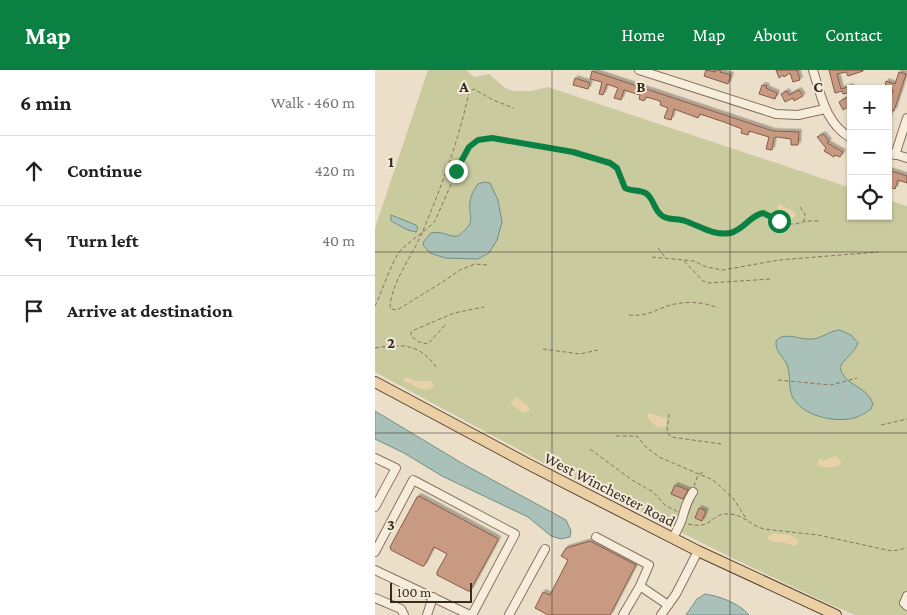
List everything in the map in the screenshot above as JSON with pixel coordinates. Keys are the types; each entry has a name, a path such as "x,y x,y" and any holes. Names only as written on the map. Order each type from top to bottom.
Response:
{"main road":[{"name":"West Winchester Road","path":"375,382 530,465 698,551 835,615"}],"street":[{"path":"639,70 777,114 798,115 825,109"},
{"path":"813,70 825,109 834,125 847,135"},
{"path":"907,118 892,154 907,158"},
{"path":"375,458 396,468 375,507"},
{"path":"375,552 413,480 515,534 471,615 375,570"},
{"path":"673,538 687,500 693,492"},
{"path":"596,537 649,565 640,586 623,615"},
{"path":"509,615 545,549"},
{"path":"661,615 676,594 698,551"},
{"path":"640,586 668,605"},
{"path":"907,596 904,603 907,606"},
{"path":"375,598 401,609 404,615"},
{"path":"427,615 433,598"}],"path":[{"path":"487,265 467,266 401,308 393,310 389,307 406,262 421,234 458,138 469,92 474,89 493,100 514,108"},
{"path":"375,306 401,249 435,221 465,152 474,142 492,138 573,152 610,163 617,168 625,188 648,195 661,215 669,219 683,220 708,231 733,232 740,229 752,217 763,213 786,224 819,221"},
{"path":"800,207 805,214 803,222"},
{"path":"658,248 667,258"},
{"path":"652,257 694,261 706,267 723,270 779,260 878,252"},
{"path":"681,260 687,263 703,281 709,283 771,279"},
{"path":"629,315 649,314 679,304 701,303 717,308"},
{"path":"445,325 428,344 419,342 411,336 413,331 454,313 484,307"},
{"path":"375,348 398,345 411,347 423,352 436,367"},
{"path":"543,349 579,354 598,350"},
{"path":"778,380 836,385 857,378"},
{"path":"669,414 667,432 671,437 721,444"},
{"path":"881,425 907,419"},
{"path":"616,436 637,436 654,454 713,480 739,506 748,521"},
{"path":"590,449 632,480 653,492 665,505 677,511 688,524 706,525 719,515 737,515 757,528 823,536 893,551 907,548"},
{"path":"693,492 699,474 703,472"}],"green space":[{"path":"428,70 466,70 474,77 489,74 504,87 512,91 531,91 548,87 847,187 847,220 892,220 892,201 907,206 907,615 855,615 827,603 730,557 549,466 375,372 375,228"}],"sand":[{"path":"779,204 795,212 795,217 790,220 785,219 777,208"},
{"path":"407,377 416,381 432,381 434,387 430,389 419,388 405,382 403,379"},
{"path":"517,397 530,408 528,412 523,413 512,405 511,401"},
{"path":"649,413 665,418 667,421 666,426 660,427 655,425 647,417"},
{"path":"835,455 841,461 840,465 822,467 817,464 819,459 827,460"},
{"path":"774,533 790,535 798,540 798,544 794,546 768,540 768,536"}],"water":[{"path":"490,183 498,200 502,222 497,240 489,253 478,259 445,258 430,253 423,245 431,233 438,232 458,236 468,227 471,220 470,199 478,184"},
{"path":"391,215 416,225 418,228 416,232 391,221"},
{"path":"839,330 851,335 858,343 840,367 842,374 870,397 873,404 871,409 856,417 828,419 803,409 796,403 791,392 787,365 778,351 776,341 779,338 788,336 815,339"},
{"path":"375,411 465,465 566,520 571,531 570,537 561,539 551,536 528,517 442,476 404,453 375,439"},
{"path":"705,594 728,601 740,607 749,615 686,615 697,599"}],"building":[{"path":"706,70 715,72 715,70 721,70 720,72 731,75 728,84 704,76"},
{"path":"776,70 797,70 800,80 793,82 790,73 779,78"},
{"path":"829,70 863,70 848,76 846,72 837,74 841,89 847,87 847,93 843,94 842,91 835,93"},
{"path":"592,71 773,131 799,132 798,145 791,145 791,139 777,137 774,138 772,150 766,149 769,137 749,131 748,135 741,133 742,129 700,114 698,118 674,109 671,120 664,118 668,108 660,105 661,102 657,100 646,97 644,101 639,99 640,95 624,90 621,100 614,98 618,88 607,84 603,95 599,94 602,82 590,79"},
{"path":"899,72 906,74 894,111 892,110 892,85 885,85 886,81 895,84"},
{"path":"575,78 590,83 588,89 573,85"},
{"path":"762,85 777,93 775,99 759,94"},
{"path":"799,90 803,96 794,101 793,98 785,102 781,94 787,91 789,95"},
{"path":"847,98 847,108 843,110 839,102"},
{"path":"823,134 829,141 827,143 843,152 840,157 835,155 834,157 824,151 826,148 817,137"},
{"path":"892,171 907,176 907,183 898,180 895,189 892,188"},
{"path":"675,485 688,490 683,499 671,494"},
{"path":"419,496 497,538 498,540 470,591 437,575 447,554 434,547 424,566 391,550 390,547"},
{"path":"699,508 706,511 702,521 695,518"},
{"path":"590,541 636,565 610,615 548,615 535,608 543,592 550,595 568,560 561,556 566,548"}],"route":[{"path":"456,171 465,152 474,142 492,138 573,152 610,163 619,171 621,184 628,190 648,195 661,215 669,219 683,220 708,231 733,232 740,229 752,217 763,213 779,221"}]}
